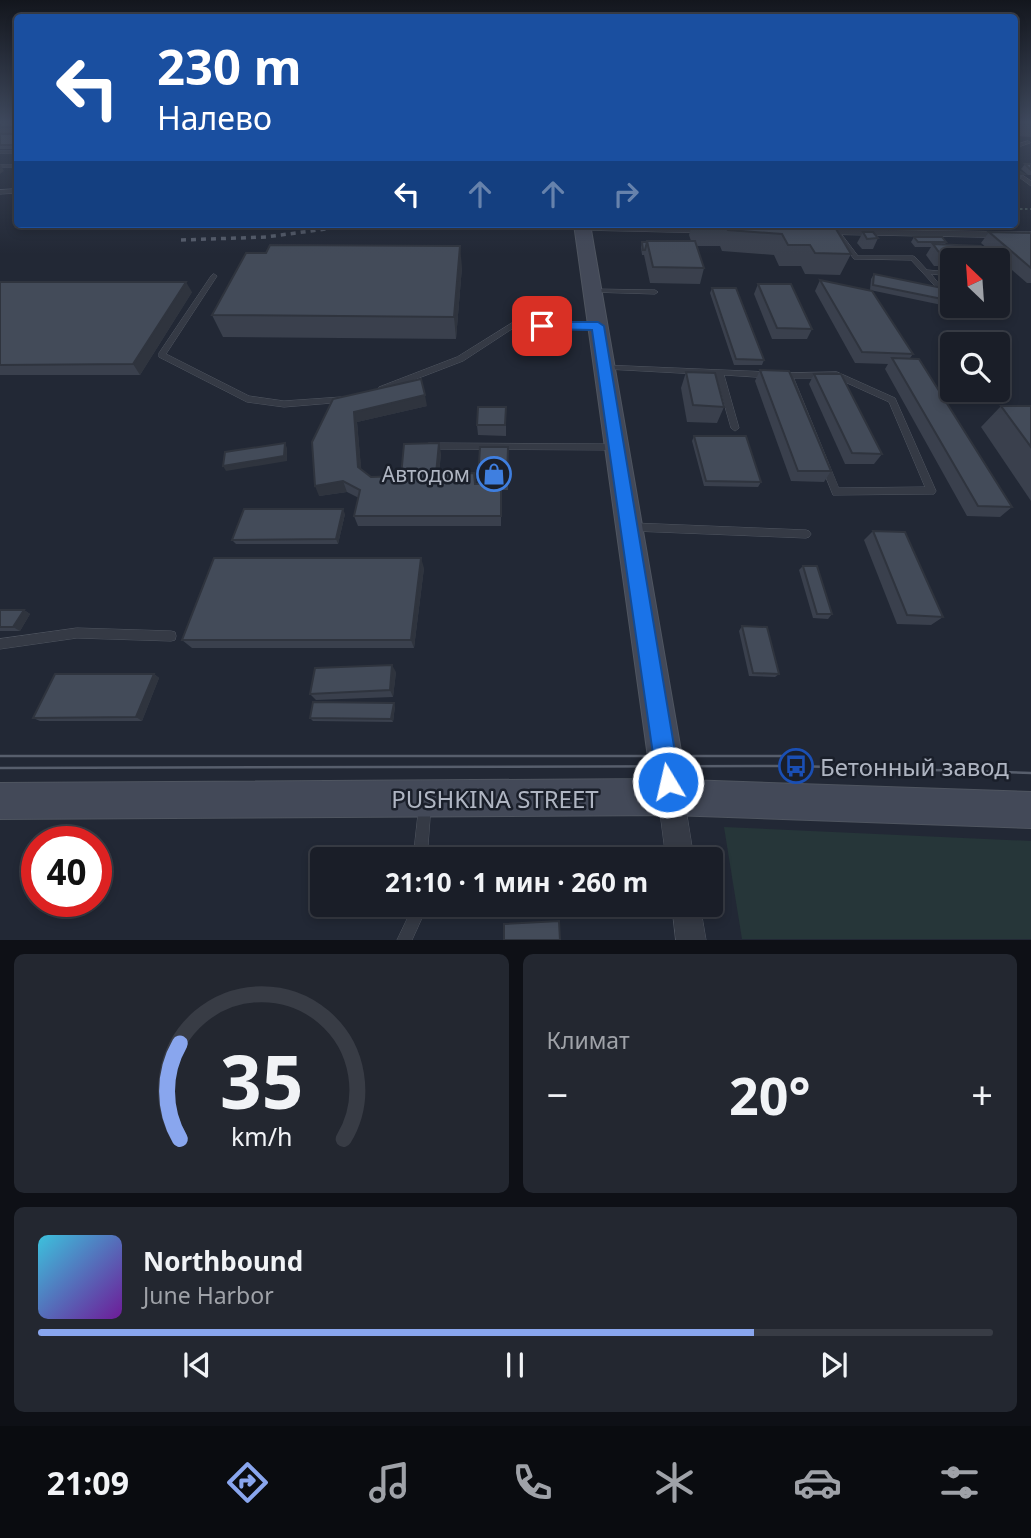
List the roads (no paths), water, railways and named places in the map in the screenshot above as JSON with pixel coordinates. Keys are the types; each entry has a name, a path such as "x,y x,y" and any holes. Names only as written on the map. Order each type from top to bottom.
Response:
{"street":[{"path":"582,228 678,847"},
{"path":"651,228 720,230"},
{"path":"799,232 1031,235"},
{"name":"PUSHKINA STREET","path":"0,801 671,797 1031,810"},
{"path":"688,917 691,940"}],"lane":[{"path":"837,232 856,258 914,258 936,285 940,286"},
{"path":"925,272 940,273"},
{"path":"214,276 162,355 247,399 284,404 345,399"},
{"path":"592,291 655,292"},
{"path":"371,393 460,359 514,325 598,326"},
{"path":"604,367 789,376 837,375 892,400 931,491 836,492 789,376"},
{"path":"720,373 735,428"},
{"path":"424,446 617,447"},
{"path":"629,526 806,534"},
{"path":"0,644 77,634 171,636"},
{"path":"421,847 426,799"},
{"path":"404,940 415,917"}],"tram line":[{"path":"0,756 786,756"},
{"path":"0,768 796,766 1031,773"}],"railway":[{"path":"181,240 266,237 333,228"}],"place":[{"name":"Автодом","path":"494,474"},
{"name":"Бетонный завод","path":"796,766"}]}
